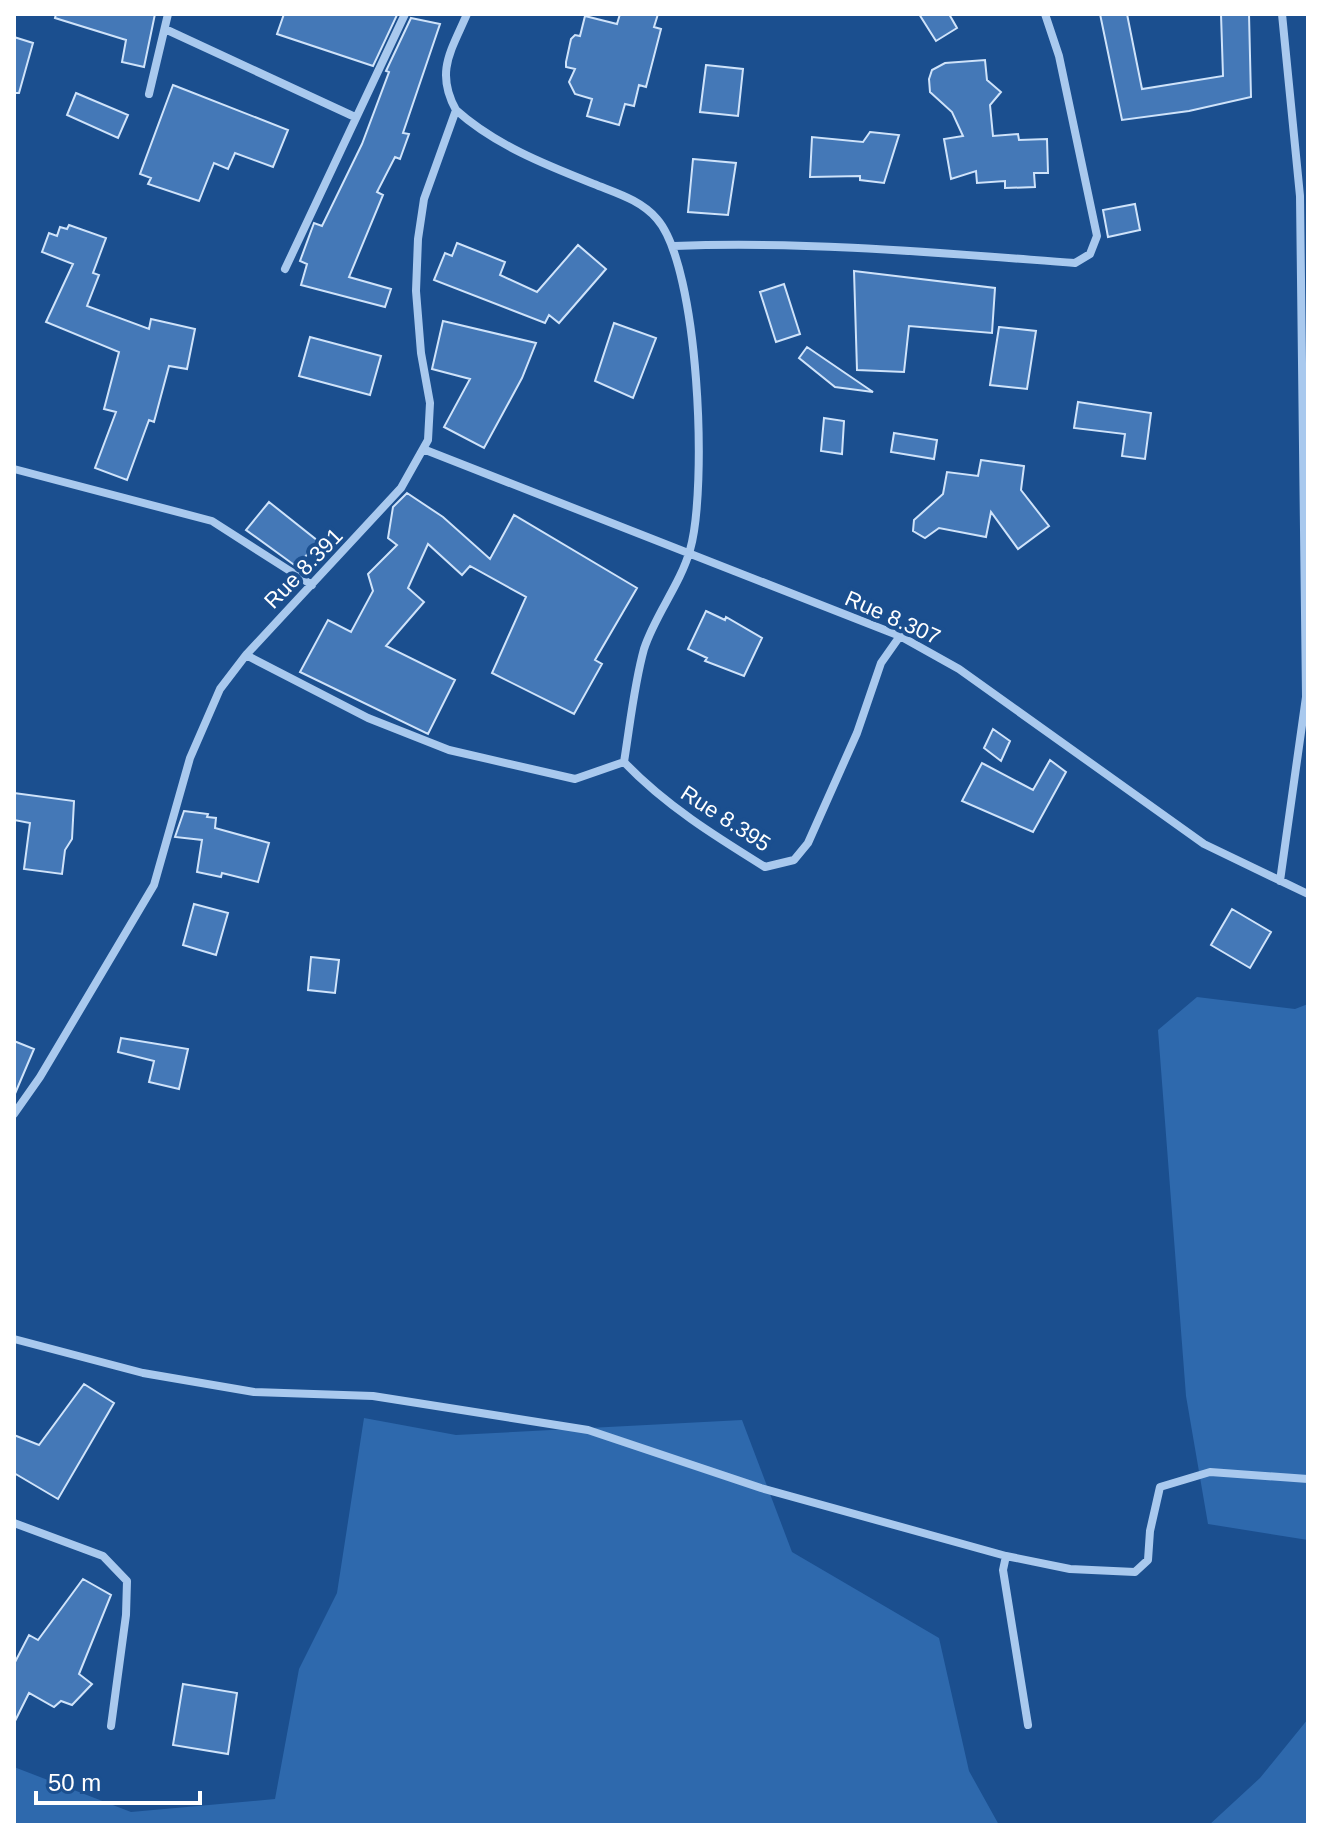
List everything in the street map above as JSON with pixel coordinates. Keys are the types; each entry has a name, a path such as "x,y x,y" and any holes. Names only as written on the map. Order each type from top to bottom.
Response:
{"street":[{"path":"149,94 168,14"},
{"path":"285,269 405,14"},
{"path":"246,655 368,718 449,750 575,779 624,762 644,648 690,553 697,521 699,431 684,295 674,246 657,218 630,198 516,150 477,129 456,110 445,90 445,65 467,14"},
{"path":"674,246 755,243 881,247 1075,263 1090,254 1097,236 1059,56 1045,14"},
{"path":"1280,881 1307,698 1300,196 1282,14"},
{"path":"165,29 355,117"},
{"name":"Rue 8.391","path":"14,1114 40,1077 154,885 203,725 220,689 246,655 401,488 428,440 430,403 421,353 416,291 418,239 424,199 456,110"},
{"name":"Rue 8.307","path":"423,449 900,636 959,669 1204,844 1308,894"},
{"path":"14,469 212,521 312,585"},
{"name":"Rue 8.395","path":"624,762 659,795 765,867 794,860 808,843 835,788 881,663 900,636"},
{"path":"14,1339 143,1373 254,1392 373,1396 588,1430 761,1488 1006,1556 1070,1569 1135,1572 1148,1560 1150,1531 1160,1487 1210,1472 1308,1479"},
{"path":"14,1523 103,1556 127,1581 111,1726"},
{"path":"1006,1556 1003,1570 1028,1725"}],"shaded area":[{"path":"1197,997 1295,1009 1308,1004 1308,1540 1208,1524 1186,1396 1158,1030"},
{"path":"364,1418 456,1435 742,1420 792,1552 939,1638 969,1771 999,1825 14,1825 14,1767 131,1812 275,1799 299,1669 337,1593"},
{"path":"1308,1719 1308,1825 1209,1825 1260,1778"}],"building":[{"path":"56,14 155,14 144,67 122,62 126,40 55,18"},
{"path":"284,14 397,15 373,66 277,34"},
{"path":"620,14 658,14 654,27 661,29 646,87 639,85 634,106 625,104 619,125 587,116 592,99 575,94 569,82 575,69 566,67 566,62 571,39 575,35 580,36 585,16 617,24"},
{"path":"919,14 949,14 957,28 936,41"},
{"path":"1100,14 1127,14 1142,89 1223,76 1221,14 1249,14 1251,97 1189,111 1122,120"},
{"path":"411,18 440,24 403,133 409,134 400,159 395,157 377,192 383,195 349,277 391,289 385,307 301,285 307,264 300,261 314,223 322,226 362,144 389,72 386,71"},
{"path":"14,37 33,43 19,93 14,93"},
{"path":"985,60 987,80 1001,92 990,105 993,136 1018,134 1019,140 1047,139 1048,173 1034,173 1035,187 1005,188 1005,181 977,183 976,171 951,179 944,139 963,136 952,112 930,92 929,79 932,70 945,63"},
{"path":"706,65 743,69 738,116 700,112"},
{"path":"173,85 288,130 273,167 235,153 228,169 214,163 199,201 148,184 151,178 140,174"},
{"path":"76,93 128,115 118,138 67,115"},
{"path":"870,132 899,135 884,183 860,180 860,176 810,177 812,137 863,142"},
{"path":"693,159 736,163 728,215 688,212"},
{"path":"1135,204 1140,230 1108,237 1103,210"},
{"path":"69,225 106,238 93,273 99,275 87,306 149,329 151,319 195,329 187,369 169,366 154,422 149,420 127,480 95,468 116,412 104,409 119,352 46,322 73,264 42,252 49,233 57,236 60,227 67,229"},
{"path":"457,243 505,262 500,275 537,292 578,245 606,269 559,323 549,315 545,323 434,280 445,253 452,256"},
{"path":"854,271 995,288 992,333 909,326 904,372 857,370"},
{"path":"784,284 800,334 776,342 760,292"},
{"path":"443,321 536,343 522,378 484,448 444,427 470,379 432,369"},
{"path":"614,323 656,338 633,398 595,381"},
{"path":"999,327 1036,331 1027,389 990,385"},
{"path":"310,337 381,356 370,395 299,376"},
{"path":"807,347 873,392 835,387 799,358"},
{"path":"1078,402 1151,413 1145,459 1122,456 1125,434 1074,428"},
{"path":"824,418 844,421 842,454 821,451"},
{"path":"894,433 937,440 934,459 891,452"},
{"path":"981,460 1024,466 1021,490 1049,526 1018,549 991,512 986,537 939,528 925,538 913,531 914,520 943,494 947,472 978,476"},
{"path":"407,493 443,517 490,559 514,515 637,588 595,660 602,664 574,714 492,673 526,597 470,566 462,575 428,544 408,588 424,602 386,646 455,680 428,734 300,672 328,620 351,632 373,591 368,574 397,545 388,538 393,507"},
{"path":"269,502 318,541 297,567 246,530"},
{"path":"706,611 725,620 726,617 762,638 744,676 705,661 707,658 688,649"},
{"path":"993,729 1010,741 1001,761 984,748"},
{"path":"1050,760 1066,772 1033,832 962,801 982,763 1033,790"},
{"path":"14,793 74,801 72,839 65,850 62,874 24,869 30,823 14,820"},
{"path":"184,811 208,814 207,817 216,818 215,828 269,843 258,882 222,873 221,877 197,872 202,840 175,837"},
{"path":"194,904 228,913 216,955 183,945"},
{"path":"1232,909 1271,932 1250,968 1211,945"},
{"path":"311,957 339,960 335,993 308,990"},
{"path":"121,1038 188,1049 179,1089 149,1082 154,1061 118,1052"},
{"path":"14,1041 34,1049 14,1096"},
{"path":"84,1384 114,1403 58,1499 14,1473 14,1435 39,1445"},
{"path":"83,1579 111,1595 79,1674 92,1684 72,1705 61,1701 54,1707 29,1693 14,1723 14,1664 29,1635 38,1640"},
{"path":"183,1684 237,1693 228,1754 173,1745"}]}
